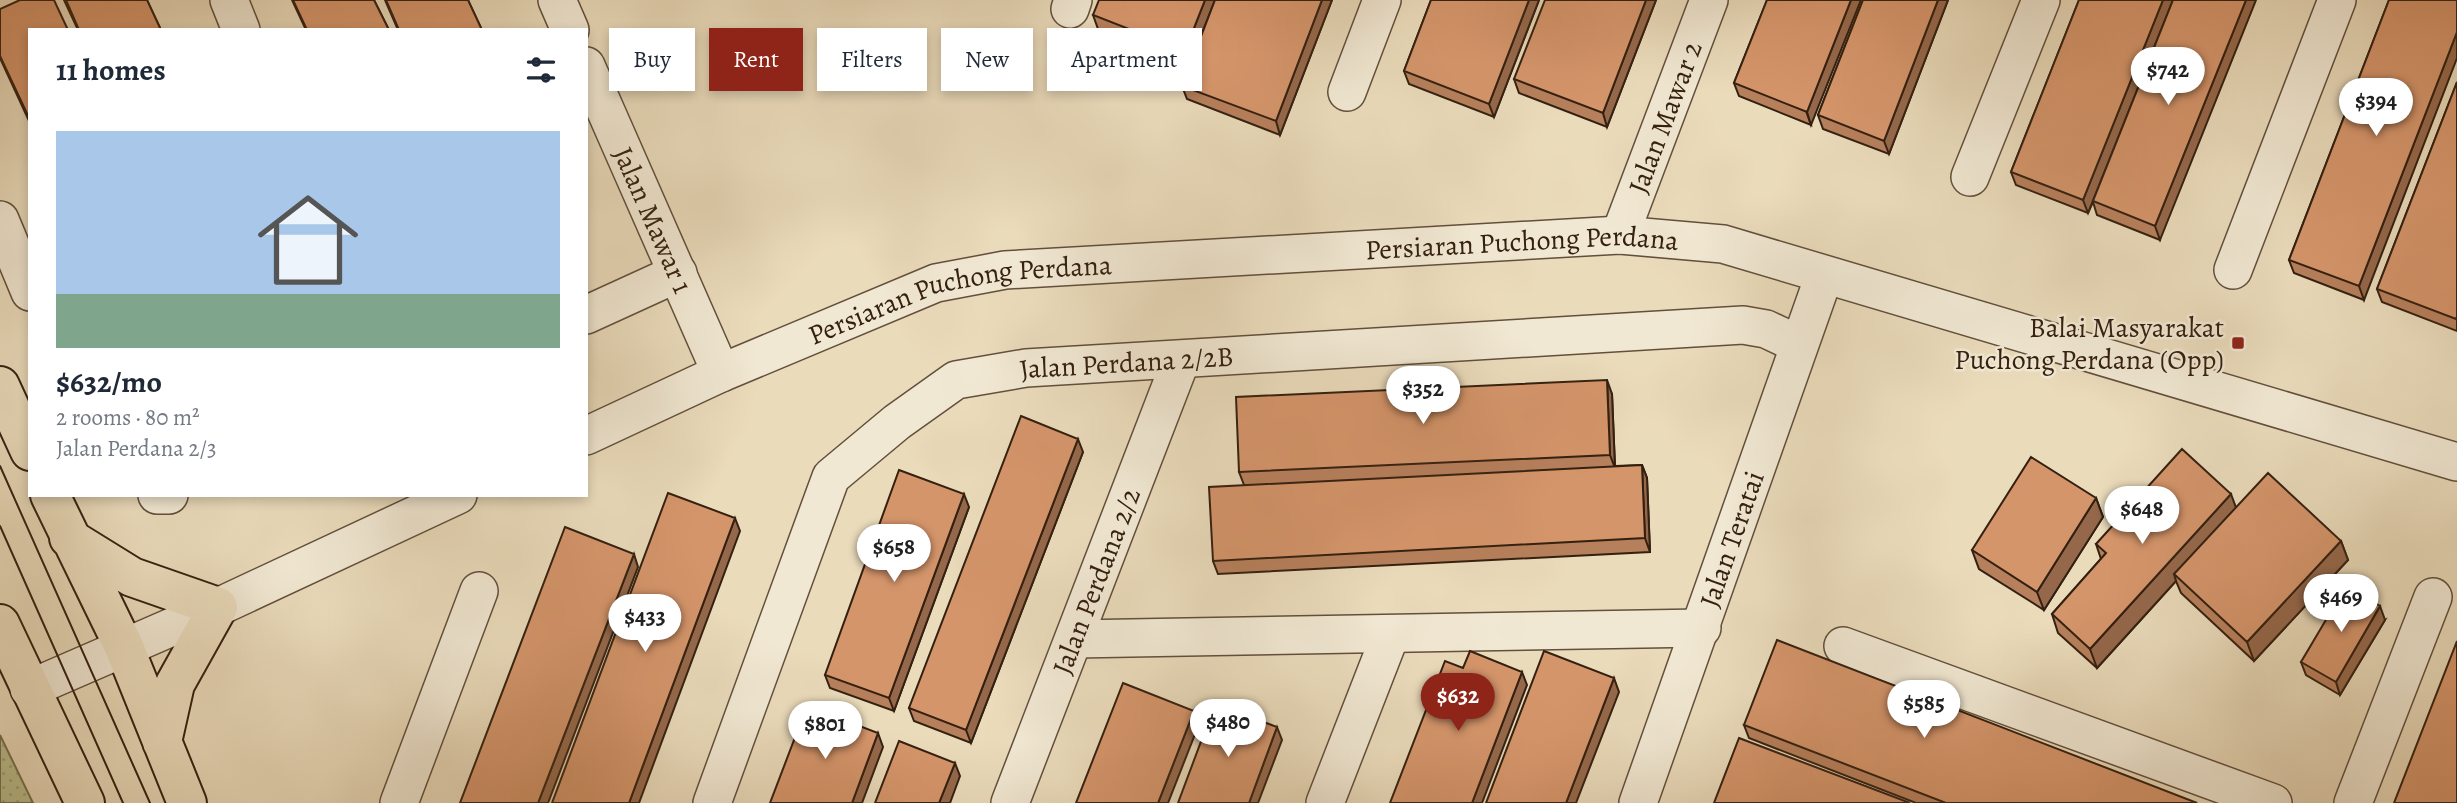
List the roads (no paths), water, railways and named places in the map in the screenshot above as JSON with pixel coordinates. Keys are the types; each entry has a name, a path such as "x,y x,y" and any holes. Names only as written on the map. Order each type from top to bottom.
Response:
{"main road":[{"path":"0,386 28,447"},
{"path":"51,497 124,647 187,803"},
{"path":"69,538 132,577 218,607 175,684 162,742"},
{"path":"0,624 85,803"}],"street":[{"path":"229,0 241,28"},
{"path":"557,0 569,28"},
{"path":"1347,92 1382,0"},
{"name":"Jalan Mawar 2","path":"1620,235 1709,0"},
{"path":"1970,177 2041,0"},
{"path":"2233,270 2337,0"},
{"name":"Jalan Mawar 1","path":"588,70 721,373"},
{"path":"0,220 28,287"},
{"name":"Persiaran Puchong Perdana","path":"588,435 721,373 936,283 1005,270 1620,235 1723,244 2457,462"},
{"path":"588,314 678,273"},
{"name":"Jalan Teratai","path":"1638,803 1702,628 1798,344 1824,276"},
{"name":"Jalan Perdana 2/2B","path":"712,803 831,477 897,422 956,380 1026,368 1743,325 1766,329 1798,344"},
{"name":"Jalan Perdana 2/2","path":"1010,803 1181,360"},
{"path":"29,689 218,607 454,497"},
{"path":"399,803 480,591"},
{"path":"2353,803 2433,597"},
{"path":"1073,639 1390,636 1702,628"},
{"path":"1325,803 1390,636"},
{"path":"1843,646 2273,803"}],"tram line":[{"path":"0,466 150,803"},
{"path":"0,526 123,803"}],"place":[{"name":"Balai Masyarakat Puchong Perdana (Opp)","path":"2238,343"}]}
